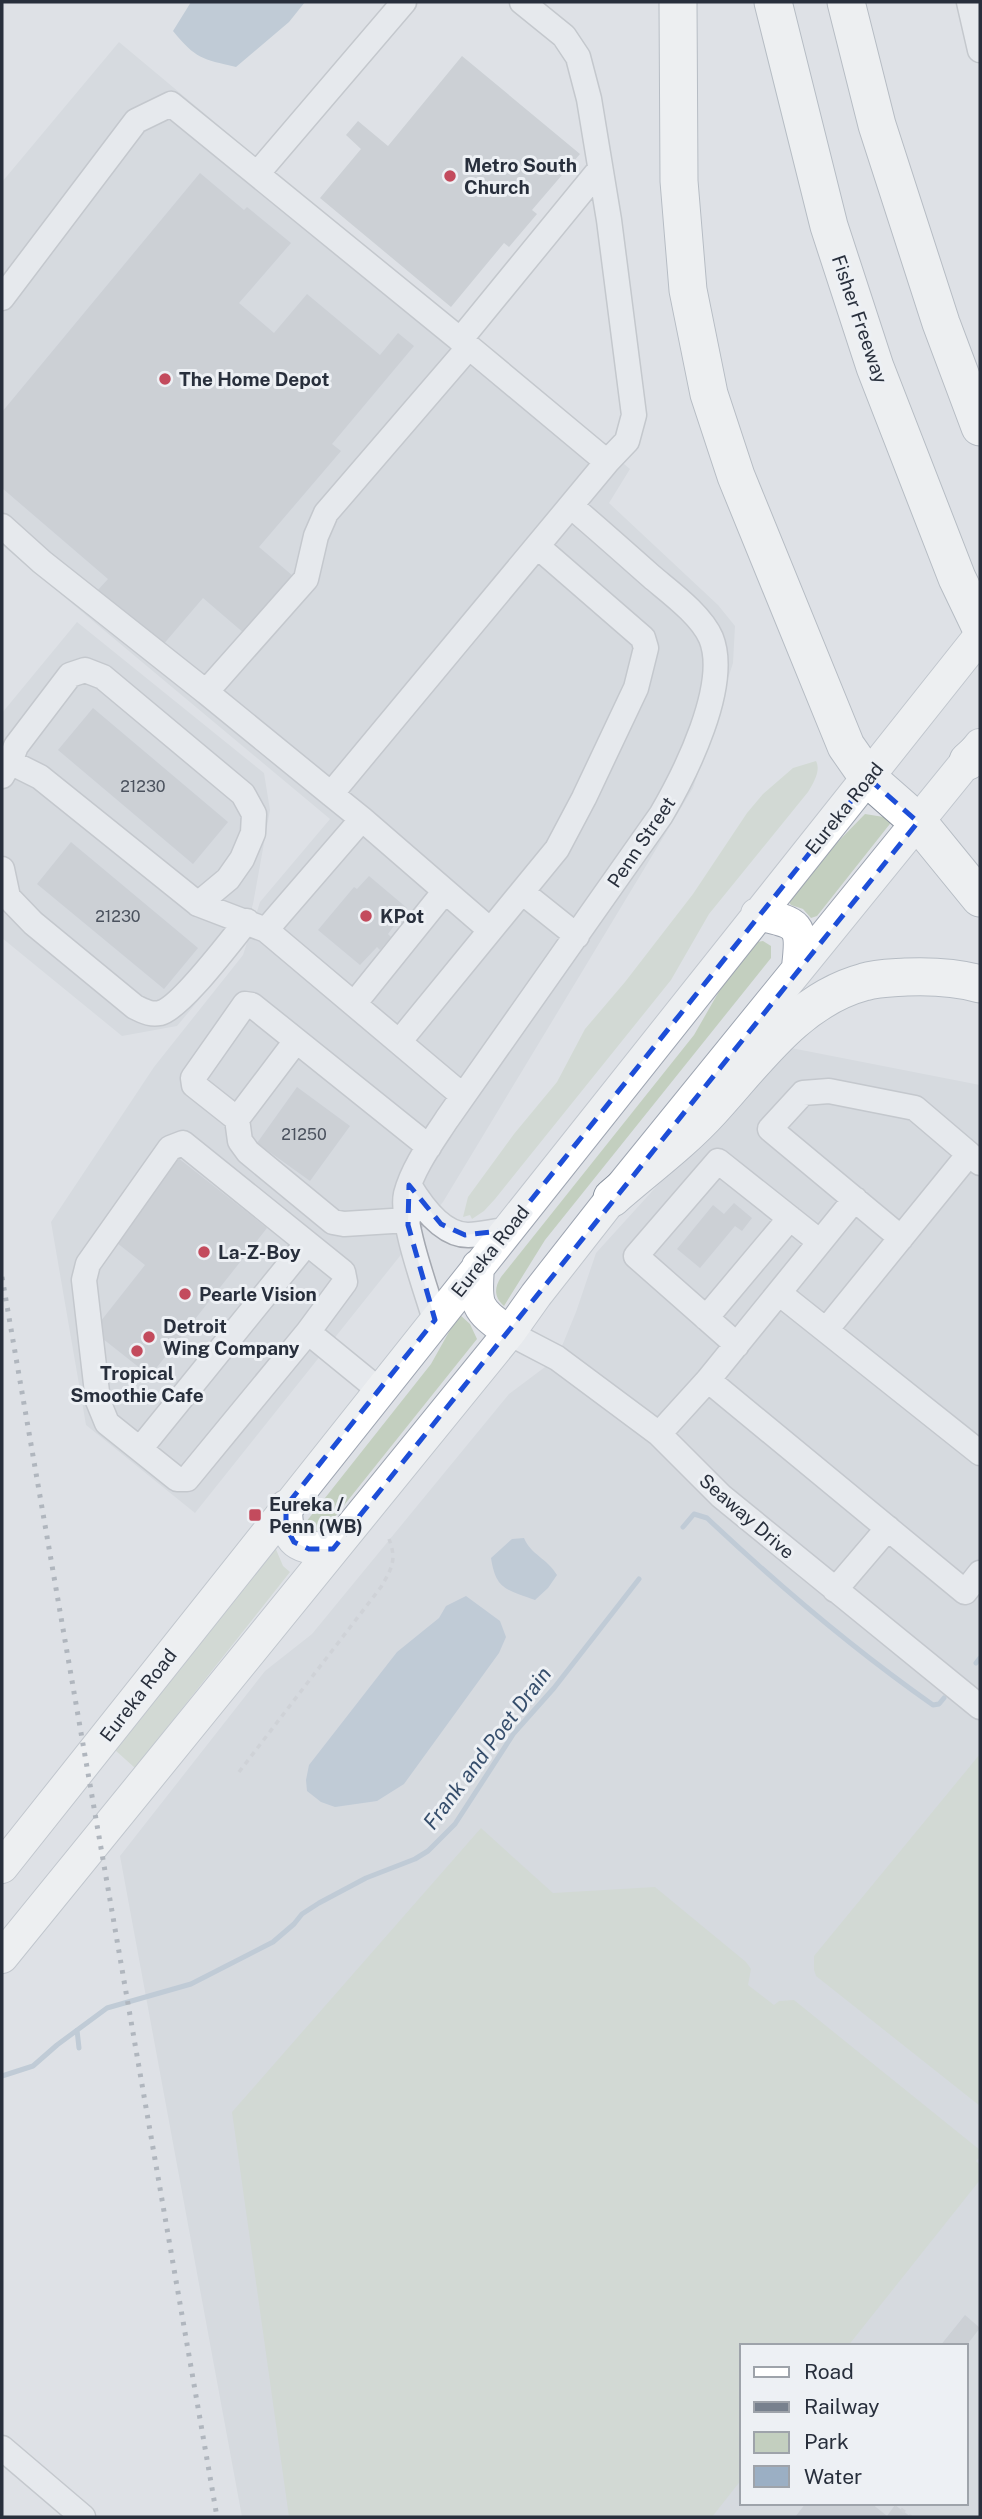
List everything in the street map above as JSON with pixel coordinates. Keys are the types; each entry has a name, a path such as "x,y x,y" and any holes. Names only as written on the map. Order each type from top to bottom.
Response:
{"highway":[{"path":"678,2 680,194 688,290 709,394 736,476 846,746 869,779 918,822 980,898"},
{"name":"Fisher Freeway","path":"773,2 834,239 875,367 957,578 980,626"},
{"path":"846,2 877,125 941,323 980,426"},
{"path":"612,1198 709,1112 776,1037 804,1012 819,1003 864,982 892,978 950,978 980,984"}],"main road":[{"name":"Eureka Road","path":"2,1867 286,1506 757,914 869,779 980,636"},
{"path":"2,1957 509,1333 612,1198 798,967 976,752"},
{"path":"757,914 782,919 798,931 802,938 798,967"},
{"path":"478,1266 475,1298 483,1314 509,1333"},
{"path":"286,1506 286,1527 294,1542 309,1549 333,1549"}],"street":[{"path":"257,174 404,2"},
{"path":"331,793 627,441 634,415 600,169 589,99 578,57 564,36 522,2"},
{"path":"969,2 980,50"},
{"path":"2,298 136,121 171,104 607,462"},
{"path":"206,692 306,579 316,536 326,513 600,169"},
{"name":"Penn Street","path":"435,1320 408,1220 405,1197 416,1167 661,815 696,745 716,671 711,638 692,612 571,506"},
{"path":"2,526 42,562 362,818 489,929"},
{"path":"399,1042 557,849 636,688 646,648 643,638 537,546"},
{"path":"198,904 228,879 242,859 253,833 254,814 243,794 103,677 85,670 70,675 16,746 6,769 40,777 198,904 256,925 354,1003 463,1096"},
{"path":"2,869 8,897 33,923 135,1007 149,1014 164,1013 362,818"},
{"path":"354,1003 445,891"},
{"path":"522,891 577,936"},
{"path":"408,1220 344,1224 333,1222 248,1152 240,1141 237,1119 194,1085 193,1077 245,1004 252,1005 429,1147"},
{"path":"237,1119 296,1041"},
{"path":"825,1330 901,1238 975,1158 915,1108 829,1091 803,1093 770,1129 901,1238"},
{"path":"183,1143 343,1272 345,1282 308,1332 187,1479 177,1479 107,1423 98,1401 84,1280 88,1264 170,1148 183,1143"},
{"path":"737,1345 636,1256 718,1161 820,1242"},
{"path":"410,1185 422,1207 441,1224 465,1235 507,1230"},
{"path":"659,1434 708,1380 855,1199"},
{"path":"706,1318 790,1219"},
{"path":"140,1450 307,1243"},
{"path":"779,1293 980,1453"},
{"path":"308,1332 379,1391"},
{"name":"Seaway Drive","path":"509,1333 556,1358 659,1434 703,1480 980,1707"},
{"path":"708,1380 965,1592 980,1573"},
{"path":"835,1590 888,1528"},
{"path":"4,2454 74,2514"}],"path":[{"path":"239,1772 381,1587 392,1567 394,1551 389,1539"},
{"path":"896,2505 911,2517"}],"highlighted area":[{"path":"869,779 918,822 333,1549 309,1549 294,1542 286,1527 286,1506 435,1320 408,1225 409,1185 441,1224 465,1235 507,1230"}],"shaded area":[{"path":"119,42 630,469 609,503 718,605 735,626 733,663 693,788 443,1202 195,1513 86,1425 51,1222 154,1067 243,955 260,902 330,819 2,545 2,182"},
{"path":"77,622 264,773 270,810 253,904 238,953 177,1026 122,1036 2,938 2,713"},
{"path":"781,1046 980,1085 980,2517 242,2517 120,1856 265,1671 312,1634 509,1394 557,1358 596,1253 695,1144 709,1139"}],"green space":[{"path":"816,761 817,772 808,792 709,914 671,980 495,1199 472,1219 470,1215 463,1217 468,1197 514,1134 557,1082 585,1029 693,894 747,813 763,794 793,768"},
{"path":"865,814 893,820 817,916 811,918 803,909 791,905 789,902 825,855"},
{"path":"763,941 771,946 771,958 545,1240 504,1306 496,1292 501,1277 694,1035 725,981 757,942"},
{"path":"459,1314 470,1324 477,1339 321,1534 306,1532 306,1522 431,1364"},
{"path":"275,1547 283,1566 290,1572 135,1768 115,1750"},
{"path":"980,1754 980,2106 816,1976 814,1956"},
{"path":"481,1828 553,1893 655,1887 746,1962 751,1969 748,1985 774,2005 779,2001 794,2000 980,2150 980,2157 976,2161 980,2165 980,2180 850,2344 740,2344 740,2482 712,2517 289,2517 232,2112"}],"water":[{"path":"191,2 305,2 289,22 236,67 194,53 173,31"},
{"path":"524,1538 557,1575 535,1600 504,1587 496,1577 491,1558 512,1539"},
{"path":"466,1596 500,1621 506,1637 499,1653 404,1784 377,1801 335,1807 321,1802 307,1791 309,1765 397,1652 439,1618 446,1606"}],"building":[{"name":"Metro South Church","path":"462,56 580,154 532,210 537,214 509,247 504,243 451,307 320,198 361,149 346,135 358,121 388,146"},
{"name":"The Home Depot","path":"200,173 244,210 247,207 291,243 239,303 274,333 307,294 380,355 398,333 414,346 332,444 341,451 259,547 293,576 245,634 203,598 162,646 97,591 108,579 2,488 2,412"},
{"path":"93,708 228,822 193,864 58,750"},
{"path":"71,842 198,948 164,989 37,884"},
{"name":"KPot","path":"369,876 407,908 388,934 391,937 380,950 377,947 360,965 318,930 354,887 357,889"},
{"path":"297,1087 350,1126 310,1181 257,1143"},
{"path":"177,1157 267,1228 150,1376 93,1331 145,1265 112,1239"},
{"path":"734,1203 752,1218 742,1231 735,1226 700,1268 677,1249 713,1205 724,1214"},
{"path":"965,2315 980,2328 968,2344 942,2344"},
{"path":"804,2505 873,2505 887,2516 895,2505 911,2517 795,2517"}],"waterway":[{"name":"Frank and Poet Drain","path":"683,1527 694,1514 707,1518 761,1568 874,1662 933,1705 939,1704 944,1698"},
{"name":"Frank and Poet Drain","path":"2,2076 33,2066 107,2008 191,1984 273,1942 302,1914 319,1903 366,1878 415,1859 428,1851 455,1824 514,1733 554,1688 639,1579"},
{"name":"Frank and Poet Drain","path":"976,1663 980,1658"},
{"path":"77,2030 79,2048"}],"railway":[{"path":"2,1277 217,2517"}],"place":[{"name":"Metro South Church","path":"450,176"},
{"name":"The Home Depot","path":"165,379"},
{"name":"KPot","path":"366,916"},
{"name":"La-Z-Boy","path":"204,1252"},
{"name":"Pearle Vision","path":"185,1294"},
{"name":"Detroit Wing Company","path":"149,1337"},
{"name":"Tropical Smoothie Cafe","path":"137,1351"},
{"name":"Eureka / Penn (WB)","path":"255,1515"}]}
